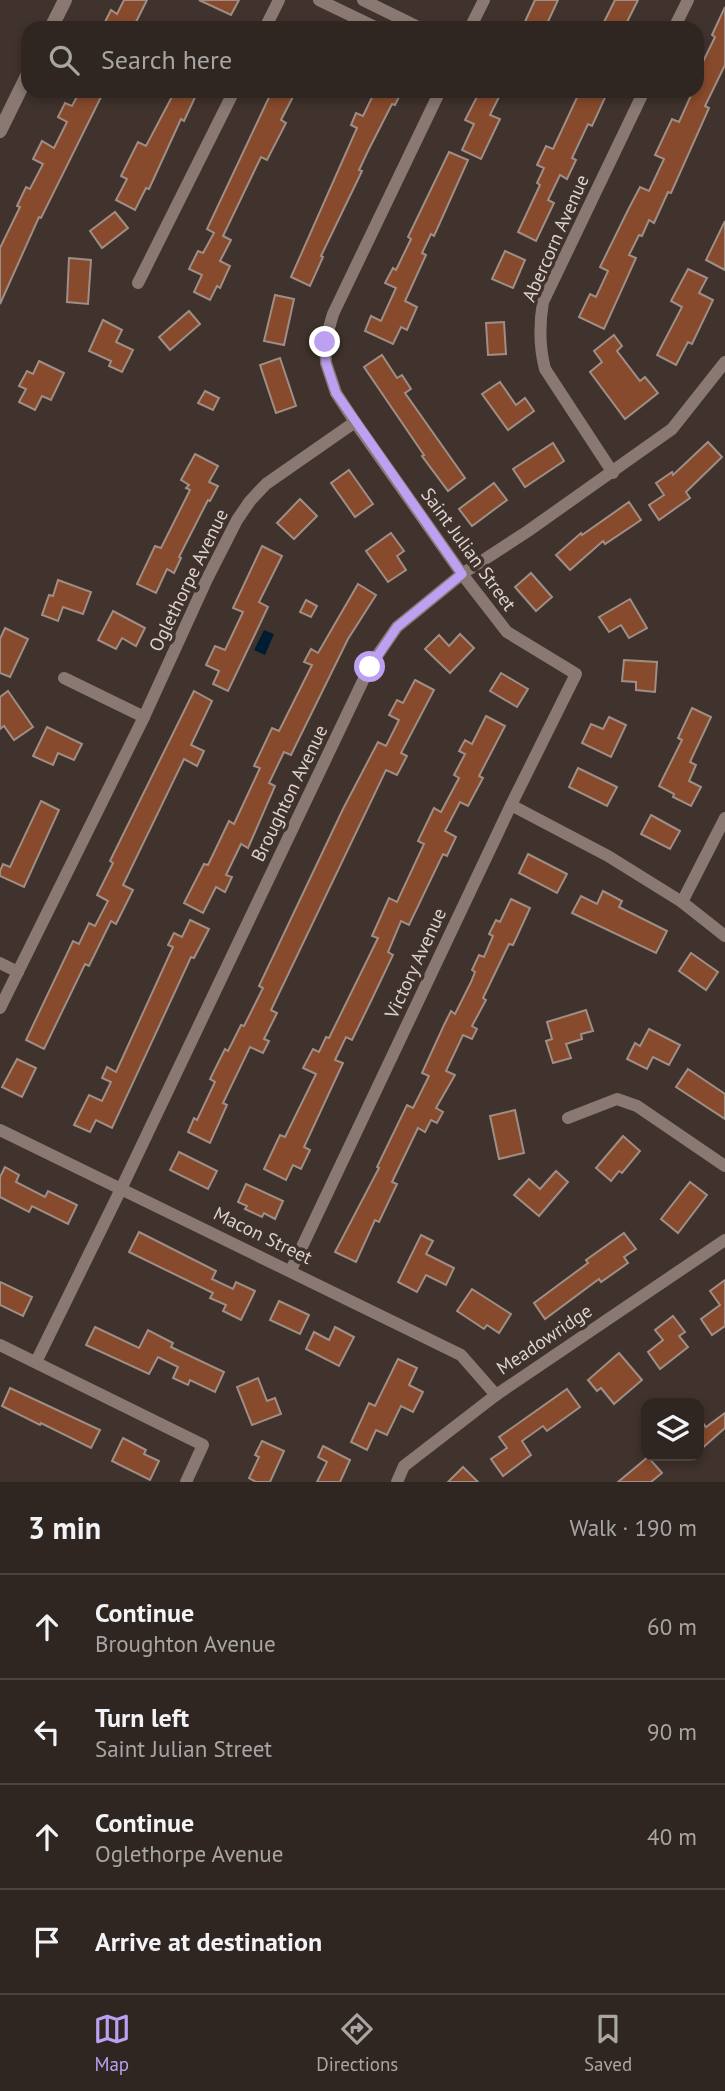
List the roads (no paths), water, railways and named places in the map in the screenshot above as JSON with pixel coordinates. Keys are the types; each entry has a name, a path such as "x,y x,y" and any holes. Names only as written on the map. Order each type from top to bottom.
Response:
{"street":[{"path":"54,21 65,0"},
{"path":"268,21 279,0"},
{"path":"319,0 362,21"},
{"path":"363,0 406,21"},
{"path":"474,21 484,0"},
{"path":"678,21 688,0"},
{"path":"0,131 21,88"},
{"path":"138,283 230,98"},
{"path":"355,422 336,393 326,363 325,342 333,314 437,98"},
{"name":"Abercorn Avenue","path":"612,472 545,369 538,327 543,302 641,98"},
{"name":"Broughton Avenue","path":"36,1362 370,667 397,627 462,574 528,531 672,429 725,362"},
{"name":"Saint Julian Street","path":"355,422 462,574 507,632 576,674"},
{"name":"Oglethorpe Avenue","path":"0,1008 5,987 18,972 144,717 237,520 250,501 267,484 355,422"},
{"name":"Victory Avenue","path":"291,1270 511,805 576,674"},
{"path":"64,678 144,717"},
{"path":"511,805 608,856 682,902 725,936"},
{"path":"682,902 725,818"},
{"path":"0,963 18,972"},
{"path":"568,1118 617,1098 637,1106 725,1166"},
{"name":"Macon Street","path":"0,1130 461,1355 496,1395"},
{"name":"Meadowridge","path":"397,1482 404,1466 496,1395 725,1240"},
{"path":"0,1345 203,1446 186,1482"}],"water":[{"path":"264,630 274,634 265,655 254,650"}]}
